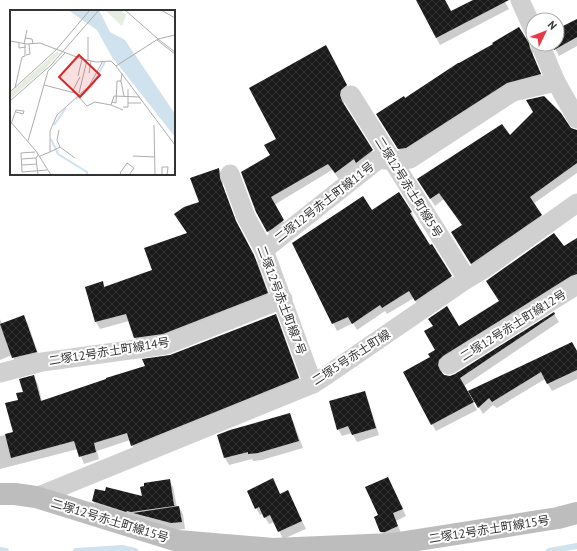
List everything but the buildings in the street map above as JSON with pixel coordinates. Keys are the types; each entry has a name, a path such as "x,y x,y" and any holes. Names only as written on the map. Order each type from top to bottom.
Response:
{"street":[{"path":"520,0 525,12"},
{"path":"543,52 556,82 577,119"},
{"name":"二塚12号赤土町線11号","path":"264,250 379,159 393,161 410,158 513,92 556,82"},
{"name":"二塚12号赤土町線5号","path":"351,95 467,279"},
{"name":"二塚12号赤土町線7号","path":"230,174 246,217 264,250 313,384"},
{"name":"二塚5号赤土町線","path":"36,497 313,384 484,269 577,203"},
{"name":"二塚12号赤土町線12号","path":"449,365 577,285"},
{"name":"二塚12号赤土町線14号","path":"0,373 42,362 166,345 283,299"},
{"name":"二塚12号赤土町線15号","path":"0,494 15,494 36,497 178,541 273,548 392,544 558,518 577,513"}],"waterway":[{"path":"549,551 577,546"},
{"path":"76,551 122,548 135,551"},
{"path":"0,550 6,551"}]}
